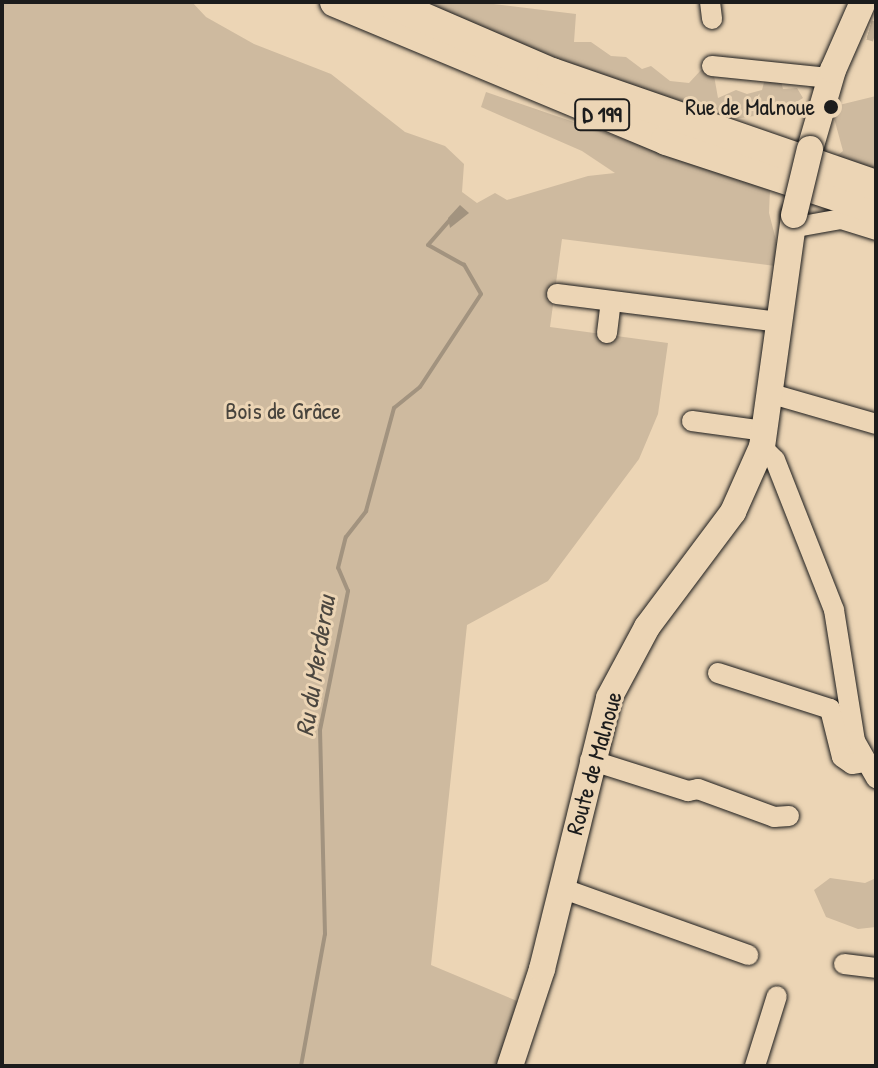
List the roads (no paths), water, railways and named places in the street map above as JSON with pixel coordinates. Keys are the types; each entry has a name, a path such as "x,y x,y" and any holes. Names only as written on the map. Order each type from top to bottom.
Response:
{"highway":[{"name":"D 199","path":"335,2 652,135 876,209"},
{"name":"D 199","path":"387,2 552,73 876,185"}],"main road":[{"path":"763,439 772,394 792,221 830,78 861,19"},
{"name":"Route de Malnoue","path":"515,1065 561,888 590,760 627,660 733,512 763,439"}],"street":[{"path":"712,66 830,78"},
{"path":"792,221 841,219 876,230"},
{"path":"557,294 778,322"},
{"path":"607,333 611,301"},
{"path":"772,394 876,424"},
{"path":"692,421 763,439 775,460 834,610 855,741 870,770"},
{"path":"718,673 830,709 842,757 870,770"},
{"path":"590,760 712,794 774,817 789,816"},
{"path":"561,888 748,955"},
{"path":"844,964 876,968"},
{"path":"755,1066 777,996"}],"waterway":[{"name":"Ru du Merderau","path":"301,1066 325,934 320,730 348,591 338,568 346,537 366,511 394,408 420,387 481,294 464,265 428,245 451,219"}],"tunnel":[{"path":"869,30 876,32"}],"place":[{"name":"Rue de Malnoue","path":"831,107"}],"park label":[{"name":"Bois de Grâce","path":"283,411"}]}
